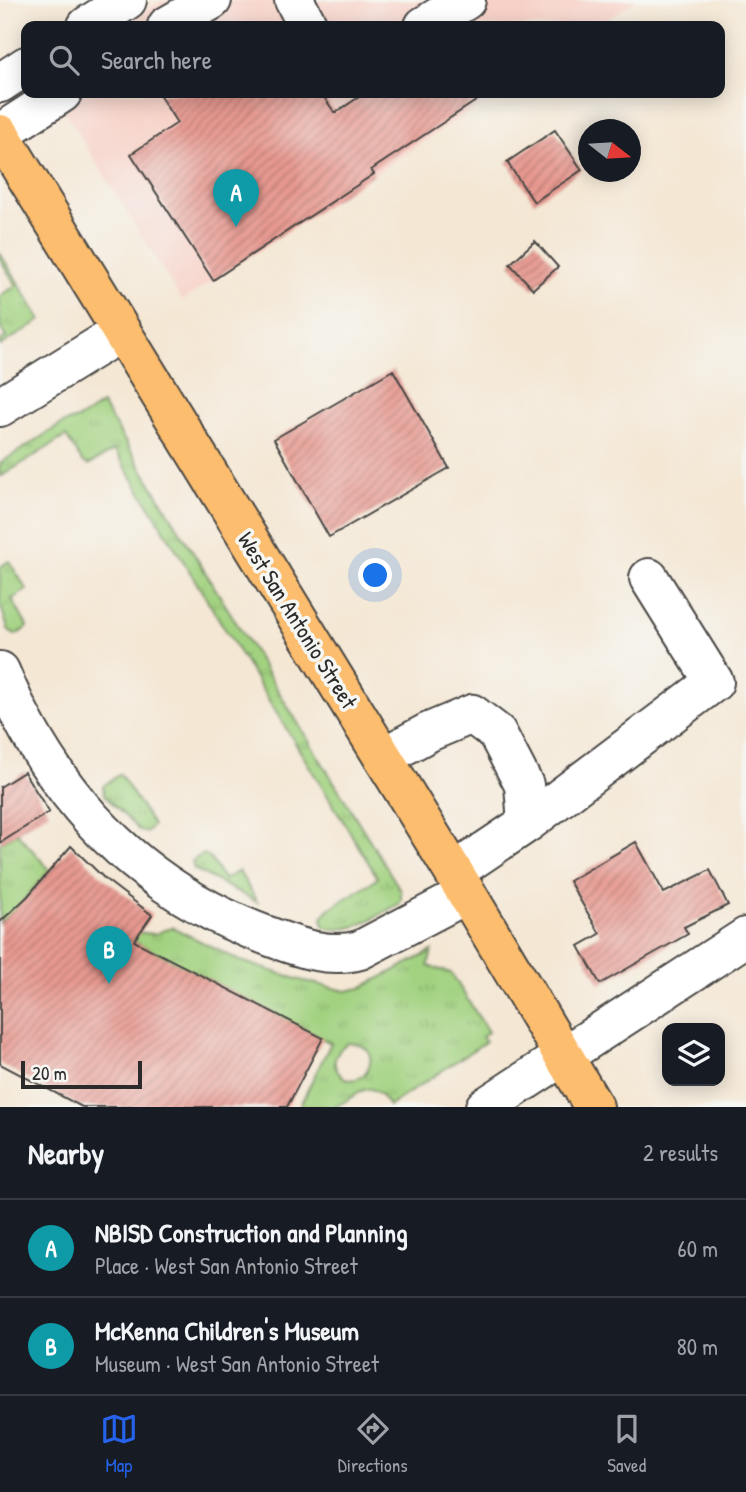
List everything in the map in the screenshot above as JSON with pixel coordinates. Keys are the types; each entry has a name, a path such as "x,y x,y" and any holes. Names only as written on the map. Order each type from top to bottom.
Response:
{"main road":[{"name":"West San Antonio Street","path":"0,134 460,883 594,1107"}],"street":[{"path":"95,21 127,0"},
{"path":"176,21 212,0"},
{"path":"294,0 305,21"},
{"path":"432,21 466,0"},
{"path":"0,83 21,69"},
{"path":"0,134 54,98"},
{"path":"0,407 121,332"},
{"path":"0,671 34,740 72,798 127,854 170,888 251,930 329,954 347,954 360,950 460,883 527,823 714,682 649,578"},
{"path":"383,757 429,732 472,714 498,733 524,785 527,823"},
{"path":"485,1107 746,937"}],"shaded area":[{"path":"163,0 637,0 605,21 131,21"},
{"path":"56,98 489,98 182,301"}],"green space":[{"path":"0,253 41,320 0,346 0,341 6,337 0,328 0,296 16,285 0,259"},
{"path":"102,404 401,891 399,904 353,927 324,927 322,917 330,908 378,878 115,450 88,465 82,461 66,436 0,477 0,463 62,424 80,418"},
{"path":"9,561 27,590 12,599 27,626 15,635 9,631 0,604 0,567"},
{"path":"120,774 153,825 147,832 140,831 104,795 103,786"},
{"path":"17,833 50,870 23,901 26,905 0,922 0,843"},
{"path":"204,854 210,858 224,880 239,871 257,902 194,869 192,861"},
{"path":"172,927 238,960 300,980 346,991 361,988 432,951 428,966 451,973 488,1032 482,1037 485,1042 389,1106 381,1095 368,1089 333,1107 299,1107 331,1043 112,930 155,934","holes":["348,1043 361,1045 368,1051 370,1058 364,1074 350,1079 341,1075 335,1066 340,1049"]}],"building":[{"path":"161,98 324,98 335,113 358,98 480,98 371,170 374,174 213,280 131,154 177,123"},
{"path":"555,130 578,164 578,173 534,202 507,162"},
{"path":"535,241 558,267 533,289 510,264"},
{"path":"393,370 449,468 329,537 274,439"},
{"path":"24,772 49,812 0,843 0,787"},
{"path":"636,842 664,893 710,870 728,905 684,927 688,934 600,984 579,946 600,934 569,881"},
{"path":"71,846 105,879 152,915 134,941 323,1038 287,1107 82,1107 0,1064 0,922 27,897"}],"place":[{"name":"NBISD Construction and Planning","path":"236,227"},
{"name":"McKenna Children's Museum","path":"109,984"}]}
